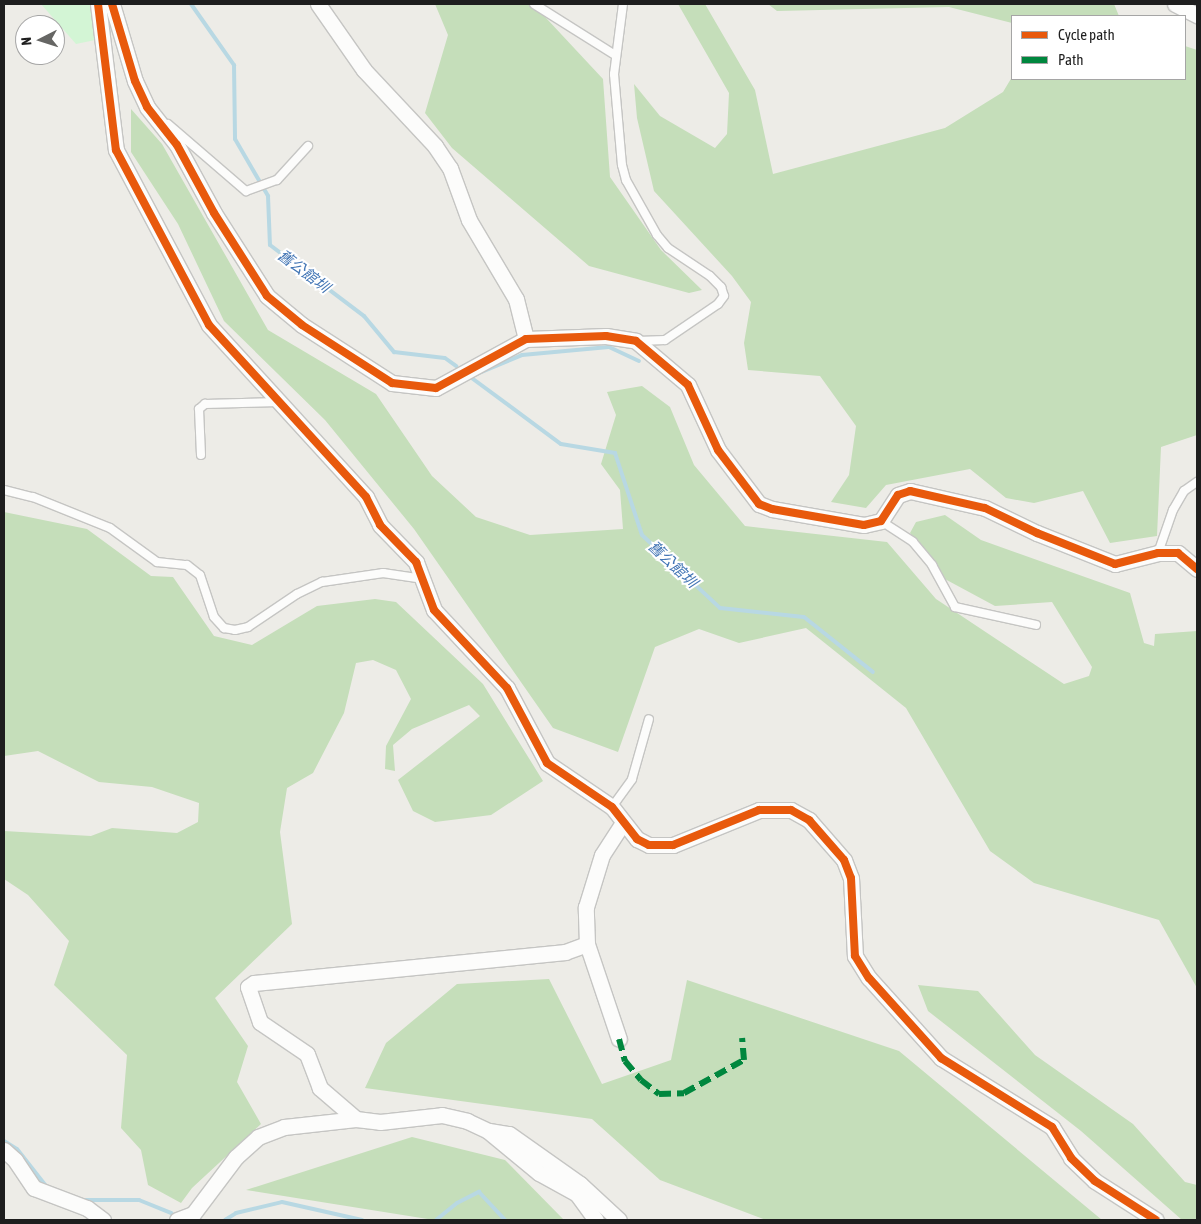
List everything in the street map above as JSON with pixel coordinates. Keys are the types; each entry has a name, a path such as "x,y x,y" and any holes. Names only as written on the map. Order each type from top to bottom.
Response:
{"street":[{"path":"98,4 116,150 209,325 366,497 380,525 416,562 424,579 434,610 507,688 547,763 612,807 622,823 637,839 649,845 674,845 759,810 791,810 809,820 844,860 851,878 855,956 869,978 941,1058 1052,1127 1071,1158 1095,1181 1156,1220"},
{"path":"112,4 135,81 147,106 177,145 214,213 267,296 302,325 392,383 436,388 526,339 606,336 636,342 688,385 718,450 759,504 772,510 864,525 881,521 898,495 910,492 985,508 1037,533 1115,564 1158,553 1178,553 1197,569"},
{"path":"318,4 364,70 435,146 450,168 469,220 516,299 526,339"},
{"path":"1175,4 1197,15"},
{"path":"619,1038 587,944 586,907 602,855 622,823"},
{"path":"356,1119 320,1088 307,1054 260,1022 248,987 254,983 565,952 587,944"},
{"path":"178,1220 193,1214 236,1157 258,1137 284,1127 356,1119 380,1122 442,1115 488,1131 509,1134 580,1184 619,1220"},
{"path":"488,1131 539,1172 577,1194 596,1220"},
{"path":"4,1150 15,1160 34,1188 87,1208 98,1218"}],"lane":[{"path":"534,4 615,55"},
{"path":"623,4 615,55 622,165 626,180 656,235 668,248 710,276 721,287 724,296 718,304 666,340 636,342"},
{"path":"147,106 246,191 277,180 308,146"},
{"path":"201,455 199,409 205,404 279,402"},
{"path":"1158,553 1176,504 1184,490 1197,482"},
{"path":"4,490 33,497 110,528 157,562 188,566 200,575 214,617 224,628 235,630 248,627 297,594 322,582 383,573 424,579"},
{"path":"881,521 913,542 932,565 955,607 1036,625"},
{"path":"612,807 632,780 649,719"}],"green space":[{"path":"41,4 94,4 100,39 76,44 65,31 65,15 51,15"},
{"path":"435,4 533,4 603,79 610,177 661,250 702,290 689,293 589,266 452,148 425,113 448,35"},
{"path":"678,4 705,4 755,90 773,174 945,128 1003,92 1011,79 1186,80 1186,46 1197,50 1197,435 1161,447 1157,536 1110,543 1083,491 1034,503 1006,498 970,469 886,485 866,508 831,502 849,475 856,426 820,376 748,370 744,343 751,302 732,276 654,191 637,118 634,84 660,116 715,148 727,134 729,93"},
{"path":"768,4 1114,4 1119,15 1011,15 1011,23 949,7 777,11"},
{"path":"131,109 162,144 268,330 376,394 432,476 476,517 530,535 623,529 620,490 601,464 616,415 607,392 642,386 670,407 694,465 745,526 887,542 936,599 1064,684 1089,676 1092,667 1052,602 995,606 943,578 910,533 916,522 945,515 981,540 1130,593 1144,643 1154,646 1155,634 1197,631 1197,988 1159,920 1034,883 990,851 906,708 806,628 739,643 699,629 655,647 618,752 553,728 414,529 325,420 224,321 178,224 131,152"},
{"path":"4,512 87,529 151,576 173,577 214,636 252,645 317,606 375,599 396,602 483,684 543,781 491,815 435,822 413,811 398,780 480,716 469,705 412,729 393,745 395,771 385,769 386,746 411,699 396,670 373,660 356,663 344,713 313,773 287,788 280,832 292,924 215,998 248,1046 237,1082 261,1124 192,1188 181,1203 148,1185 141,1150 121,1128 127,1055 54,985 69,941 28,895 4,879 4,831 91,836 112,828 177,833 198,822 199,803 152,787 99,782 38,751 4,756"},
{"path":"549,979 602,1084 671,1060 687,980 899,1051 1102,1220 766,1220 660,1180 592,1119 365,1088 386,1043 457,984"},
{"path":"918,985 978,991 1035,1055 1133,1124 1185,1182 1197,1185 1197,1220 1182,1220 1081,1131 928,1011"},
{"path":"412,1137 505,1160 564,1220 434,1220 246,1190"}],"waterway":[{"name":"舊公館圳","path":"191,4 234,65 235,139 268,196 270,245 364,316 394,352 445,358 456,366"},
{"path":"472,376 522,355 609,347 639,361"},
{"name":"舊公館圳","path":"469,376 561,444 615,453 642,535 720,608 804,617 873,672"},
{"path":"4,1141 17,1149 46,1186"},
{"path":"436,1220 457,1203 479,1192 505,1220"},
{"path":"86,1200 139,1200 171,1213"},
{"path":"225,1220 236,1213 282,1202 362,1220"}],"marked path":[{"path":"619,1039 625,1061 641,1080 659,1094 684,1093 744,1060 742,1038"}],"cycle path":[{"path":"98,4 116,150 209,325 366,497 380,525 416,562 434,610 507,688 547,763 612,807 637,839 649,845 673,845 759,810 791,810 809,820 844,860 851,878 855,956 869,978 941,1058 1052,1127 1071,1158 1095,1181 1156,1220"},
{"path":"112,4 135,81 147,107 177,145 214,213 267,296 302,325 392,383 436,388 526,339 606,336 636,341 688,385 718,450 759,504 772,509 864,525 881,521 898,495 910,491 985,508 1037,533 1115,564 1158,553 1178,553 1197,569"}]}
